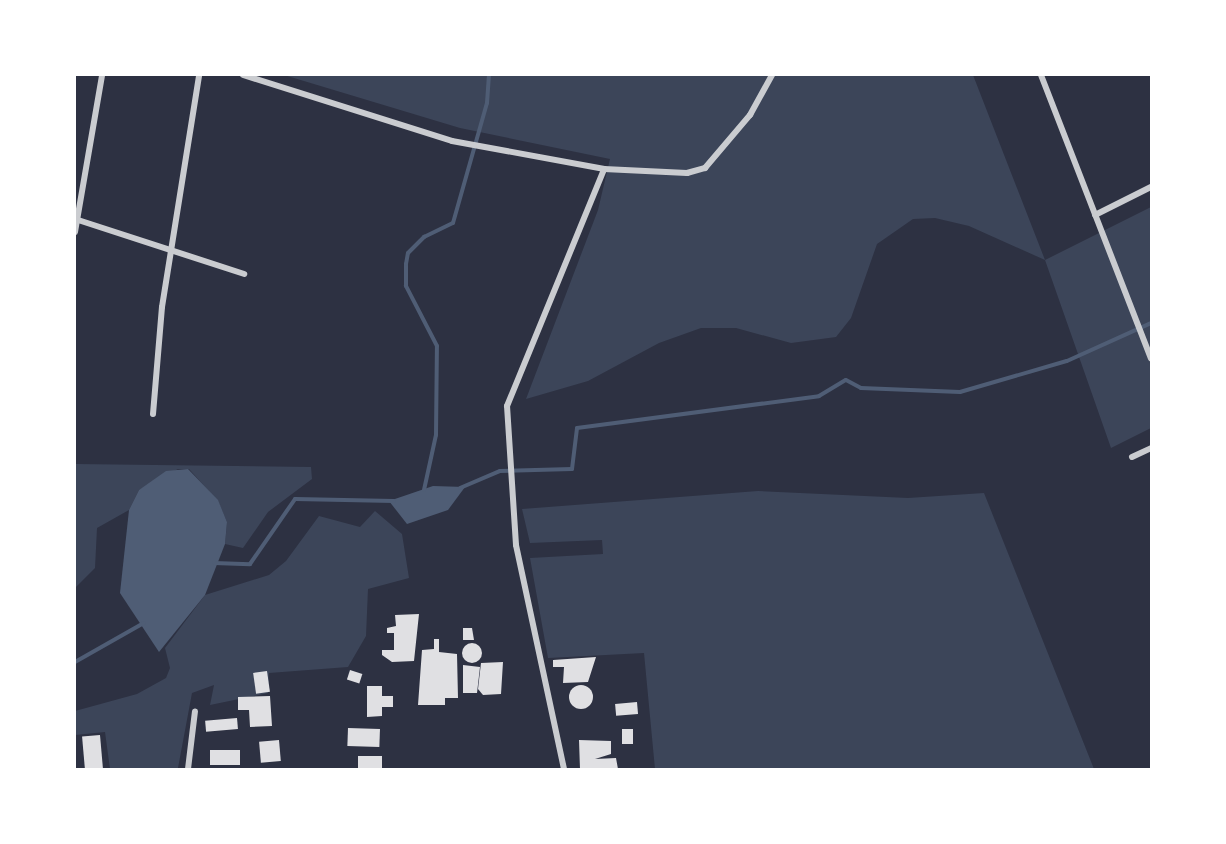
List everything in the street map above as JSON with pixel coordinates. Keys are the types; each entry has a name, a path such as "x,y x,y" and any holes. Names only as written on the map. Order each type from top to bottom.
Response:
{"street":[{"path":"75,232 102,75"},
{"path":"153,414 170,251 199,75"},
{"path":"243,75 452,141 604,169 687,173 705,168 750,115 772,75"},
{"path":"1041,75 1151,358"},
{"path":"564,769 516,545 507,406 604,169"},
{"path":"1095,214 1151,187"},
{"path":"76,220 244,274"},
{"path":"1132,457 1151,448"},
{"path":"188,769 195,711"}],"shaded area":[{"path":"284,75 973,75 1045,260 969,226 935,218 913,219 877,244 851,318 836,337 791,343 736,328 701,328 659,343 588,381 526,399 598,210 610,159 460,128"},
{"path":"1151,207 1151,428 1111,448 1045,260"},
{"path":"75,464 311,467 312,479 268,512 243,548 225,544 227,522 218,501 189,469 178,469 139,490 129,510 97,528 95,568 75,588"},
{"path":"188,469 218,500 227,522 225,544 205,595 159,652 120,593 129,510 139,490 166,471"},
{"path":"433,486 465,487 448,510 407,524 389,501"},
{"path":"758,491 908,498 984,493 1094,769 655,769 644,653 548,658 530,558 603,554 602,540 530,543 522,509"},
{"path":"375,511 402,534 409,578 368,589 366,636 348,667 269,673 268,693 210,705 214,685 192,693 178,768 110,769 105,732 75,735 75,711 137,694 166,678 170,668 165,648 205,595 269,575 286,561 319,516 360,527"}],"building":[{"path":"419,614 414,661 392,662 382,655 382,650 394,650 394,633 387,633 387,628 396,626 395,615"},
{"path":"463,628 472,628 474,640 463,640"},
{"path":"434,639 439,639 439,652 457,654 458,698 445,698 445,705 418,705 422,650 434,649"},
{"path":"468,643 476,643 482,649 482,657 476,663 468,663 462,657 462,649"},
{"path":"596,657 588,682 563,683 564,667 553,667 553,660"},
{"path":"503,662 501,694 483,695 478,689 481,663"},
{"path":"463,665 480,667 477,693 463,693"},
{"path":"350,670 362,674 359,684 347,680"},
{"path":"267,671 270,692 256,694 253,673"},
{"path":"581,685 589,689 593,697 589,705 581,709 573,705 569,697 573,689"},
{"path":"367,686 382,686 382,696 393,696 393,707 382,707 382,716 367,717"},
{"path":"270,696 272,726 250,727 249,710 238,710 238,697"},
{"path":"637,702 638,714 616,716 615,704"},
{"path":"237,718 238,729 206,732 205,721"},
{"path":"348,728 380,729 379,747 347,746"},
{"path":"622,729 633,729 633,744 622,744"},
{"path":"100,735 103,769 85,769 82,737"},
{"path":"279,740 281,761 261,763 259,742"},
{"path":"579,740 611,741 611,754 595,759 616,758 618,769 580,769"},
{"path":"210,750 240,750 240,765 210,765"},
{"path":"358,756 382,756 382,769 358,769"}],"waterway":[{"path":"424,490 436,435 437,346 406,286 406,264 408,253 424,237 453,223 487,103 489,75"},
{"path":"460,488 500,471 572,469 577,428 819,396 846,380 861,388 960,392 1067,361 1151,323"},
{"path":"214,563 250,564 295,499 394,501"},
{"path":"75,662 144,623"}]}
